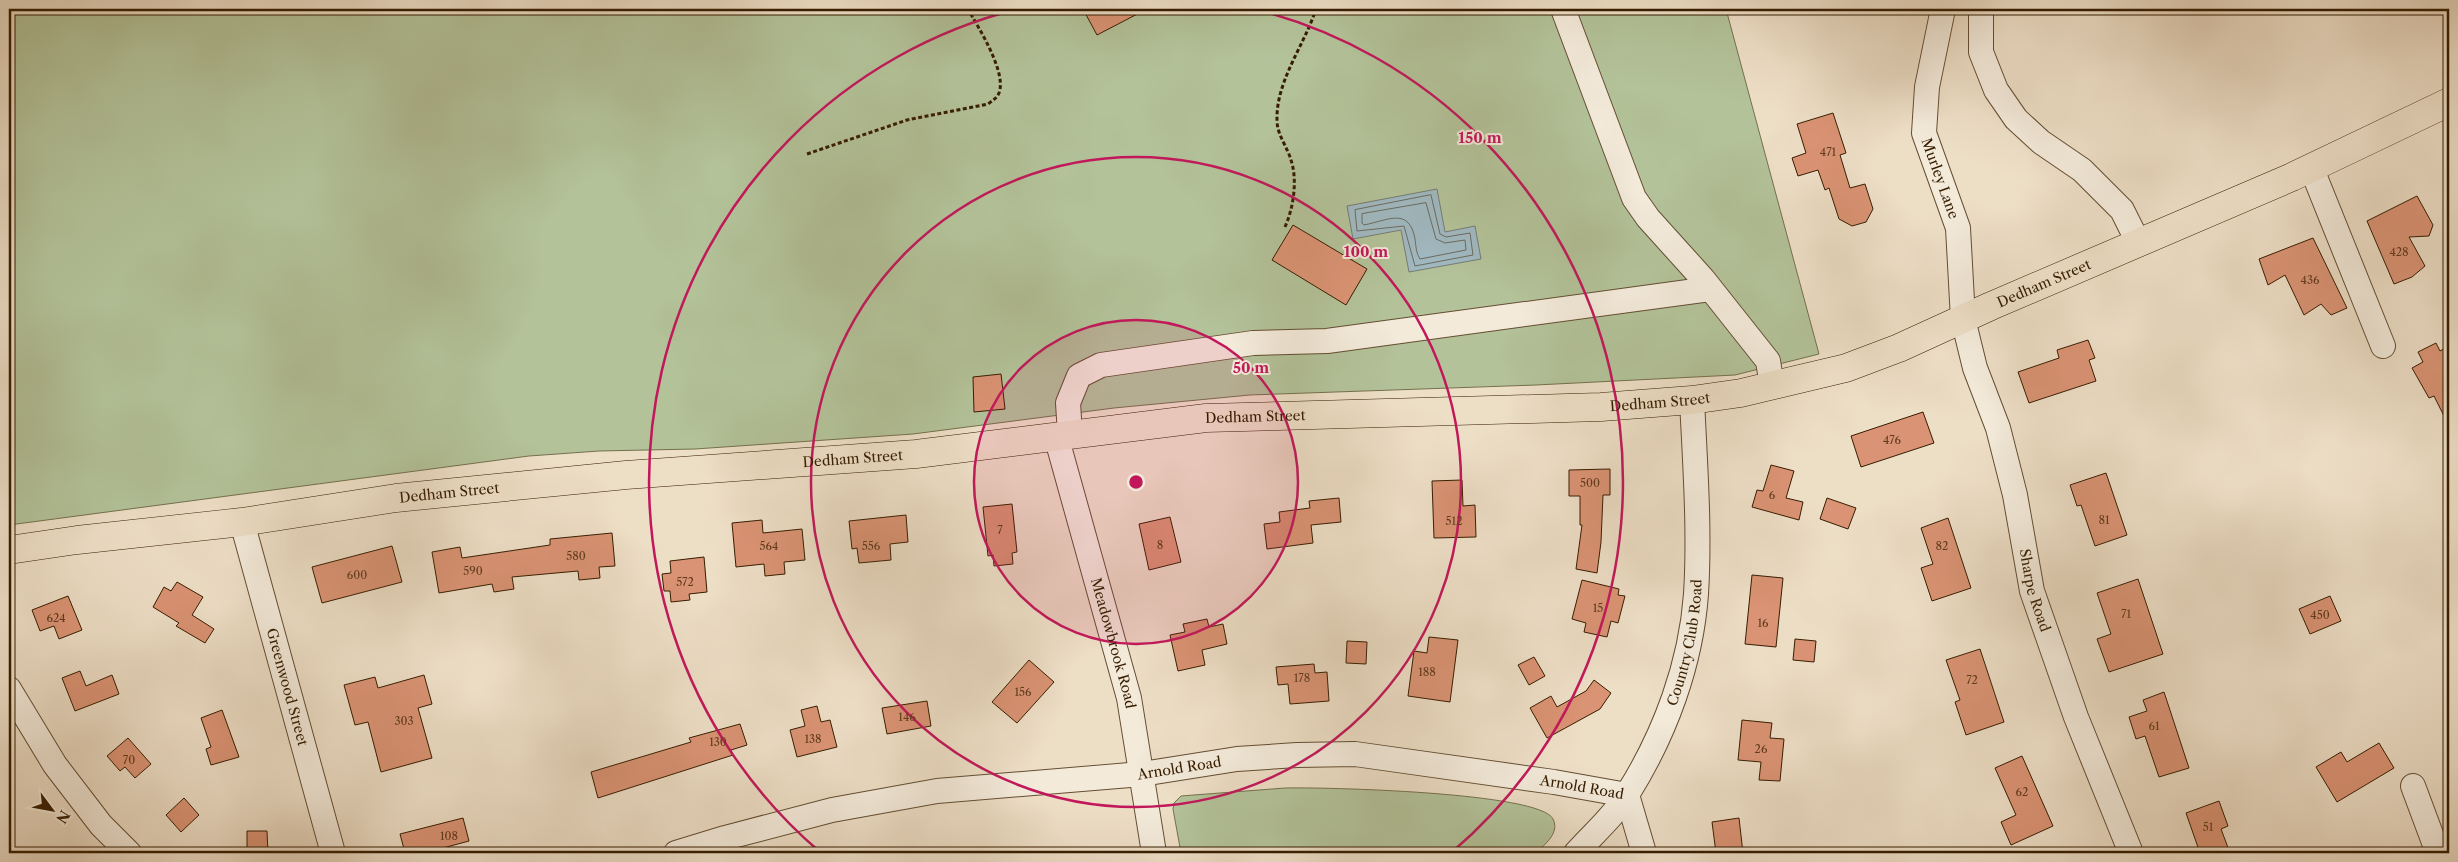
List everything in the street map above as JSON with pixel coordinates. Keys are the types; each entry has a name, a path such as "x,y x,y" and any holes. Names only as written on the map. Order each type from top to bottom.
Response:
{"main road":[{"name":"Dedham Street","path":"9,550 77,540 242,522 396,498 626,474 916,454 1206,418 1582,408 1692,400 1772,386 1846,368 1899,348 2311,167 2449,102"}],"street":[{"path":"1563,9 1634,198 1648,218 1710,289 1768,361 1772,386"},
{"name":"Murley Lane","path":"1943,9 1927,87 1924,133 1958,228 1963,319"},
{"path":"1981,9 1981,52 1996,90 2016,119 2042,142 2082,170 2122,210 2138,242"},
{"path":"2311,167 2383,346"},
{"name":"Meadowbrook Road","path":"1154,853 1130,698 1063,435 1068,403 1079,376 1102,365 1254,343 1327,341 1710,289"},
{"name":"Sharpe Road","path":"1963,319 1975,368 1998,428 2015,495 2032,591 2076,717 2131,853"},
{"name":"Country Club Road","path":"1576,853 1627,795 1663,729 1683,672 1696,595 1696,488 1692,400"},
{"name":"Greenwood Street","path":"242,522 333,853"},
{"path":"9,689 54,765 100,825 129,853"},
{"name":"Arnold Road","path":"676,853 832,810 928,793 1142,774 1237,759 1297,754 1355,754 1627,795 1644,853"},
{"path":"2413,786 2438,853"}],"path":[{"path":"807,154 908,120 988,104 996,98 1000,90 999,72 984,38 968,9"},
{"path":"1285,228 1291,214 1293,174 1291,160 1279,134 1277,121 1280,91 1310,28 1316,9"}],"green space":[{"path":"9,9 1726,9 1819,354 1735,375 1536,385 1250,395 1114,408 913,434 695,449 599,451 529,456 9,525"},
{"path":"1285,788 1382,790 1472,797 1511,803 1539,810 1553,819 1555,829 1547,842 1536,853 1181,853 1173,809 1174,803 1181,796"}],"water":[{"path":"1437,189 1445,232 1475,226 1481,259 1409,272 1401,230 1353,239 1347,206"}],"building":[{"path":"1083,9 1147,9 1097,35"},
{"path":"1833,113 1846,153 1840,155 1850,188 1865,184 1873,209 1866,222 1852,226 1839,219 1829,188 1825,190 1818,170 1798,176 1792,158 1806,153 1797,124"},
{"path":"2417,196 2433,225 2429,236 2409,237 2425,266 2412,277 2394,284 2367,221"},
{"path":"1293,225 1367,269 1346,305 1272,260"},
{"path":"2313,238 2347,308 2331,315 2321,304 2304,315 2285,275 2268,285 2259,259"},
{"path":"2088,340 2095,358 2089,360 2096,381 2029,403 2018,372 2059,358 2057,350"},
{"path":"2436,343 2440,351 2449,346 2449,426 2434,396 2429,398 2412,368 2423,362 2418,352"},
{"path":"1001,374 1005,409 974,412 973,377"},
{"path":"1923,412 1934,443 1861,467 1851,436"},
{"path":"1771,465 1794,471 1786,498 1803,502 1799,520 1752,507 1757,490 1763,491"},
{"path":"1610,469 1610,495 1603,495 1601,542 1597,573 1576,569 1582,525 1580,525 1580,496 1569,496 1569,470"},
{"path":"2106,473 2127,535 2095,546 2081,505 2077,506 2070,485"},
{"path":"1462,480 1463,506 1475,505 1476,537 1434,538 1432,481"},
{"path":"1339,498 1341,522 1311,525 1313,543 1267,549 1264,524 1280,522 1279,512 1310,508 1309,501"},
{"path":"1827,498 1856,508 1848,529 1820,519"},
{"path":"1012,504 1017,552 1012,553 1013,564 994,566 993,555 988,556 983,507"},
{"path":"906,515 908,542 890,544 891,560 859,563 857,548 852,549 849,521"},
{"path":"1170,517 1181,562 1149,570 1139,524"},
{"path":"1948,518 1971,588 1932,601 1921,568 1933,564 1921,528"},
{"path":"762,520 763,533 802,529 805,560 784,562 785,574 765,576 764,564 736,567 732,523"},
{"path":"612,533 615,566 599,567 600,578 579,580 578,571 512,577 514,589 494,592 492,584 439,593 432,552 460,547 462,558 550,545 550,539"},
{"path":"392,546 402,582 322,603 312,567"},
{"path":"704,557 707,592 689,594 690,600 671,602 670,591 664,591 662,574 671,573 670,561"},
{"path":"1752,575 1783,578 1776,647 1745,644"},
{"path":"2138,579 2163,654 2109,672 2097,639 2111,634 2097,593"},
{"path":"1582,580 1619,589 1618,595 1625,596 1618,623 1611,621 1607,637 1584,632 1586,623 1572,619"},
{"path":"177,582 203,597 192,615 214,629 205,643 176,626 179,623 153,607 164,587 171,591"},
{"path":"68,596 82,630 59,639 54,626 40,631 32,610"},
{"path":"2330,596 2341,621 2310,634 2299,609"},
{"path":"1207,619 1209,627 1223,624 1227,644 1202,650 1205,665 1178,671 1170,635 1185,632 1183,624"},
{"path":"1429,637 1458,640 1450,702 1408,696 1414,651 1427,653"},
{"path":"1795,639 1816,641 1814,662 1793,660"},
{"path":"1347,641 1367,642 1366,664 1346,663"},
{"path":"1980,649 2004,722 1966,735 1955,702 1960,700 1946,660"},
{"path":"1534,657 1545,676 1529,685 1518,665"},
{"path":"1029,660 1054,682 1017,723 992,702"},
{"path":"1314,664 1315,673 1327,672 1329,701 1290,704 1288,684 1278,685 1276,667"},
{"path":"80,671 86,686 112,675 119,694 75,711 62,678"},
{"path":"424,675 432,704 418,708 432,758 381,772 368,722 355,725 344,685 375,677 378,688"},
{"path":"1594,680 1611,693 1600,709 1547,738 1530,708 1551,696 1557,707 1586,691"},
{"path":"2164,692 2189,768 2159,777 2145,736 2136,739 2129,717 2147,711 2143,700"},
{"path":"927,701 931,726 887,734 882,708"},
{"path":"817,706 821,722 830,720 837,747 797,757 790,730 805,726 801,710"},
{"path":"222,710 239,757 211,765 206,749 211,747 201,718"},
{"path":"1742,720 1772,723 1770,738 1784,739 1780,781 1759,780 1761,762 1738,760"},
{"path":"740,724 747,745 731,750 733,755 598,798 591,772 691,742 689,738"},
{"path":"128,738 151,764 135,778 125,767 120,771 107,756"},
{"path":"2379,743 2394,768 2337,802 2316,767 2341,752 2347,762"},
{"path":"2022,756 2053,826 2011,845 2001,822 2016,815 1995,768"},
{"path":"184,798 199,815 181,832 166,815"},
{"path":"2219,801 2228,826 2221,829 2230,853 2200,853 2186,813"},
{"path":"463,818 469,841 443,848 445,853 405,853 400,834"},
{"path":"1739,818 1743,853 1716,853 1712,822"},
{"path":"247,831 267,831 268,853 247,853"}]}
